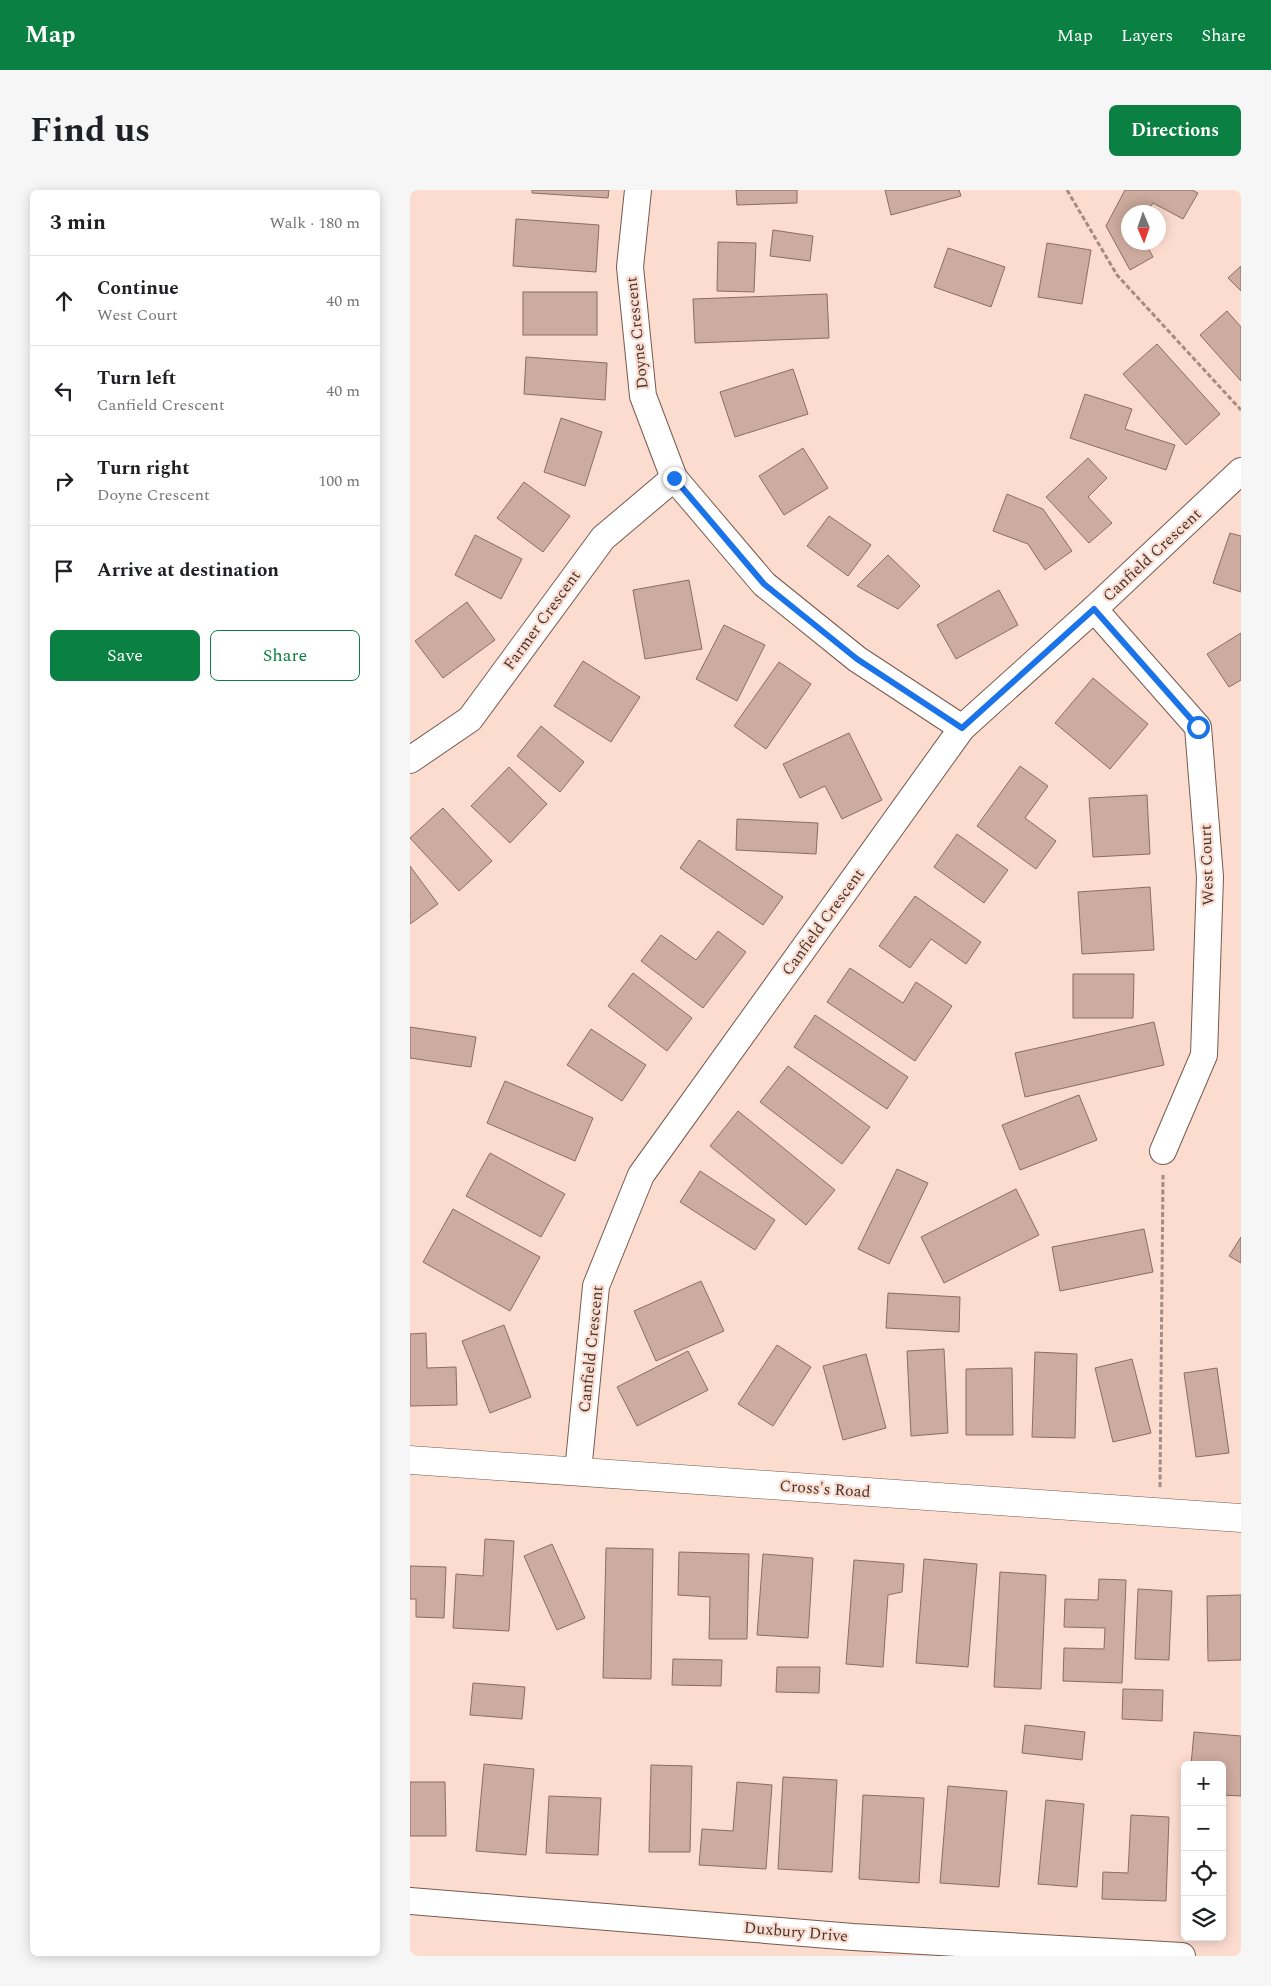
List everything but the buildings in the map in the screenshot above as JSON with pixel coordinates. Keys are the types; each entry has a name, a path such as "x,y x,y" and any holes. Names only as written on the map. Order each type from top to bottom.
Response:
{"street":[{"name":"Doyne Crescent","path":"638,190 630,267 643,396 674,478 764,584 857,659 962,728"},
{"name":"Canfield Crescent","path":"578,1472 596,1286 641,1175 962,728 1094,609 1241,471"},
{"name":"Farmer Crescent","path":"410,760 470,719 603,538 674,478"},
{"name":"West Court","path":"1094,609 1198,727 1210,876 1204,1055 1163,1151"},
{"name":"Cross's Road","path":"410,1460 1241,1518"},
{"name":"Duxbury Drive","path":"410,1901 853,1946 1182,1956"}],"path":[{"path":"1067,190 1117,275 1241,410"},
{"path":"1160,1512 1163,1151"}],"route":[{"path":"674,478 764,584 857,659 962,728 1094,609 1198,727"}]}
